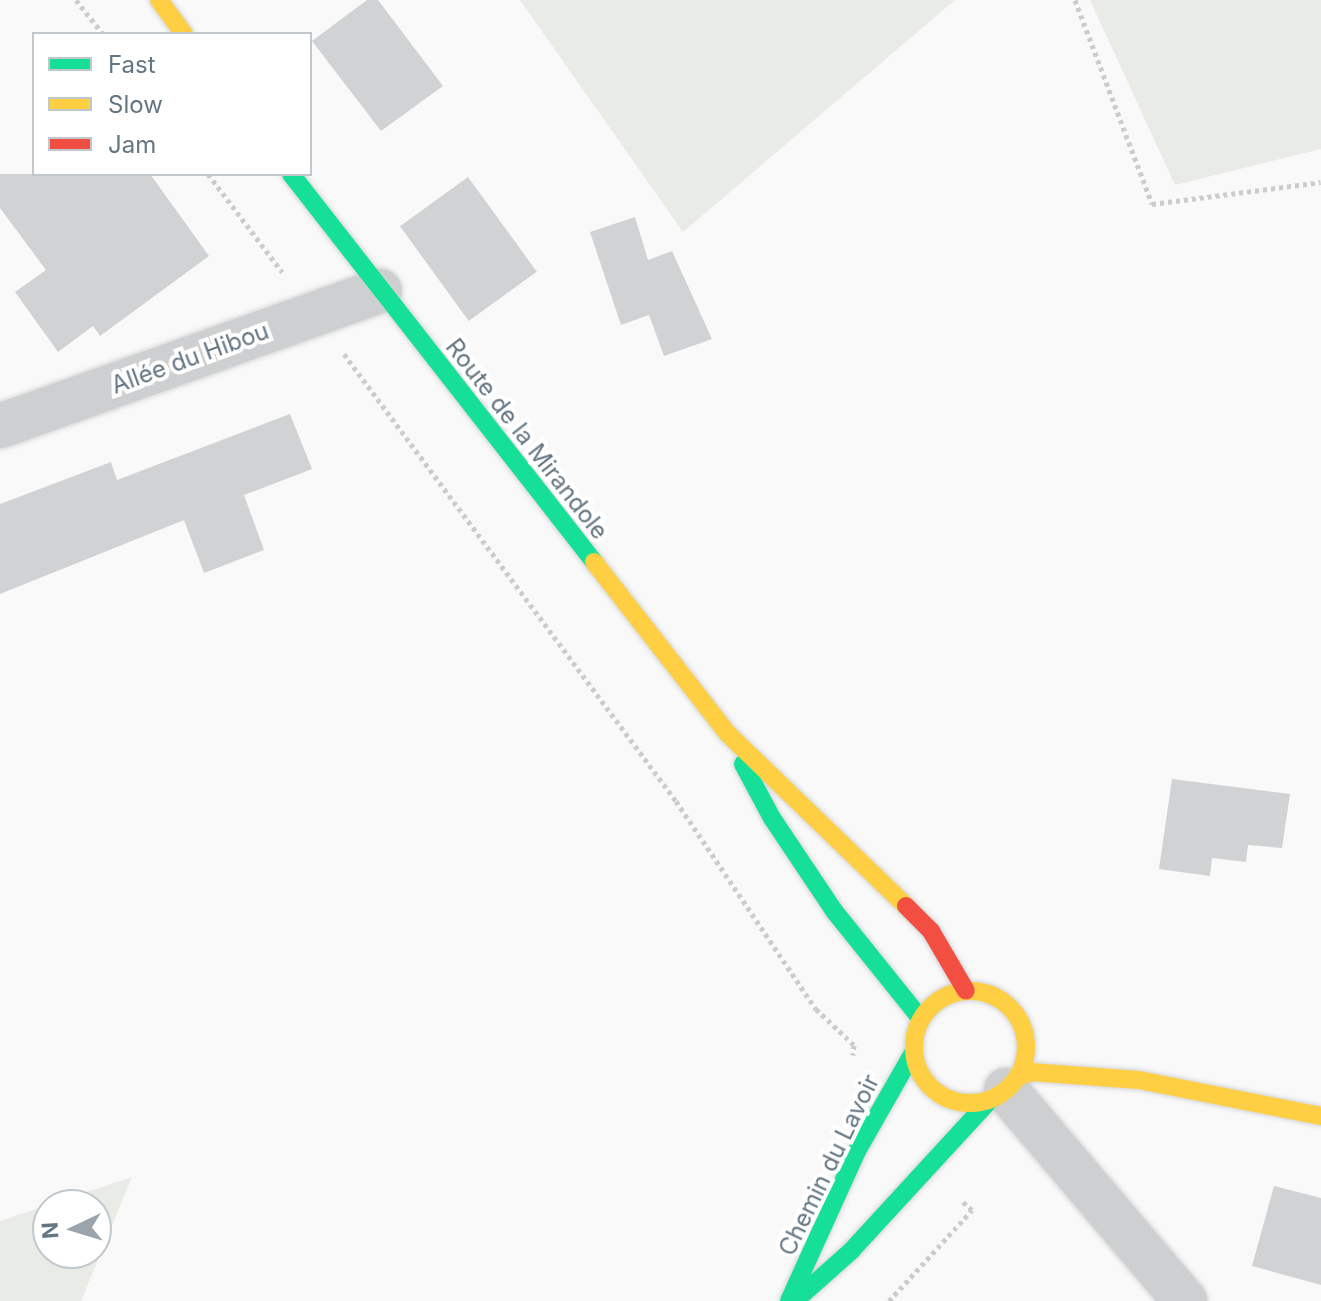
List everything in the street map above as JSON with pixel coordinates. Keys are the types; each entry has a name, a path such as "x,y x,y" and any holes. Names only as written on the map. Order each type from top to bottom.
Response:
{"street":[{"path":"159,0 183,32"},
{"name":"Route de la Mirandole","path":"293,176 727,733 931,931 966,991"},
{"name":"Allée du Hibou","path":"0,426 380,291"},
{"name":"Route de la Mirandole","path":"727,733 772,818 827,901 921,1019"},
{"path":"1004,1089 1025,1060 1025,1043 1013,1010 1000,999 966,991 948,995 932,1004 921,1019 914,1051 917,1068 938,1095 955,1102 1004,1089 1031,1072 1139,1080 1321,1116"},
{"name":"Chemin du Lavoir","path":"792,1301 857,1151 914,1051"},
{"path":"1004,1089 1185,1301"},
{"name":"Chemin du Lavoir","path":"792,1301 851,1251 1004,1089"}],"path":[{"path":"76,0 101,32"},
{"path":"1075,0 1152,204 1321,182"},
{"path":"210,176 676,801 816,1009 854,1045 849,1093 875,1120"},
{"path":"889,1301 972,1210 927,1168"}],"shaded area":[{"path":"520,0 955,0 683,232"},
{"path":"1090,0 1321,0 1321,149 1175,185"},
{"path":"132,1177 112,1226 112,1189 96,1189"},
{"path":"32,1210 32,1269 94,1269 81,1301 0,1301 0,1221"}],"building":[{"path":"367,0 378,0 443,86 381,131 312,41"},
{"path":"0,174 151,176 209,256 100,336 93,326 58,352 15,292 46,270 0,208"},
{"path":"468,177 537,272 469,321 400,226"},
{"path":"635,217 648,260 672,251 712,339 664,356 649,315 621,325 590,232"},
{"path":"290,414 312,469 244,495 264,550 204,573 184,520 0,594 0,504 111,462 117,480"},
{"path":"1172,779 1290,794 1282,848 1248,845 1246,862 1212,858 1210,876 1159,869"},
{"path":"1274,1186 1321,1198 1321,1285 1252,1266"}],"traffic: fast":[{"path":"293,176 594,562"},
{"path":"743,764 772,818 835,912 921,1019"},
{"path":"789,1301 857,1151 914,1051"},
{"path":"797,1299 851,1251 989,1101"}],"traffic: slow":[{"path":"159,0 183,32"},
{"path":"594,562 727,733 906,906"},
{"path":"970,991 991,995 1010,1007 1022,1026 1026,1047 1022,1068 1010,1087 991,1099 970,1103 949,1099 930,1087 918,1068 914,1047 918,1026 930,1007 949,995 970,991"},
{"path":"1018,1077 1031,1072 1139,1080 1321,1116"}],"traffic: jam":[{"path":"906,906 931,931 966,991"}]}
